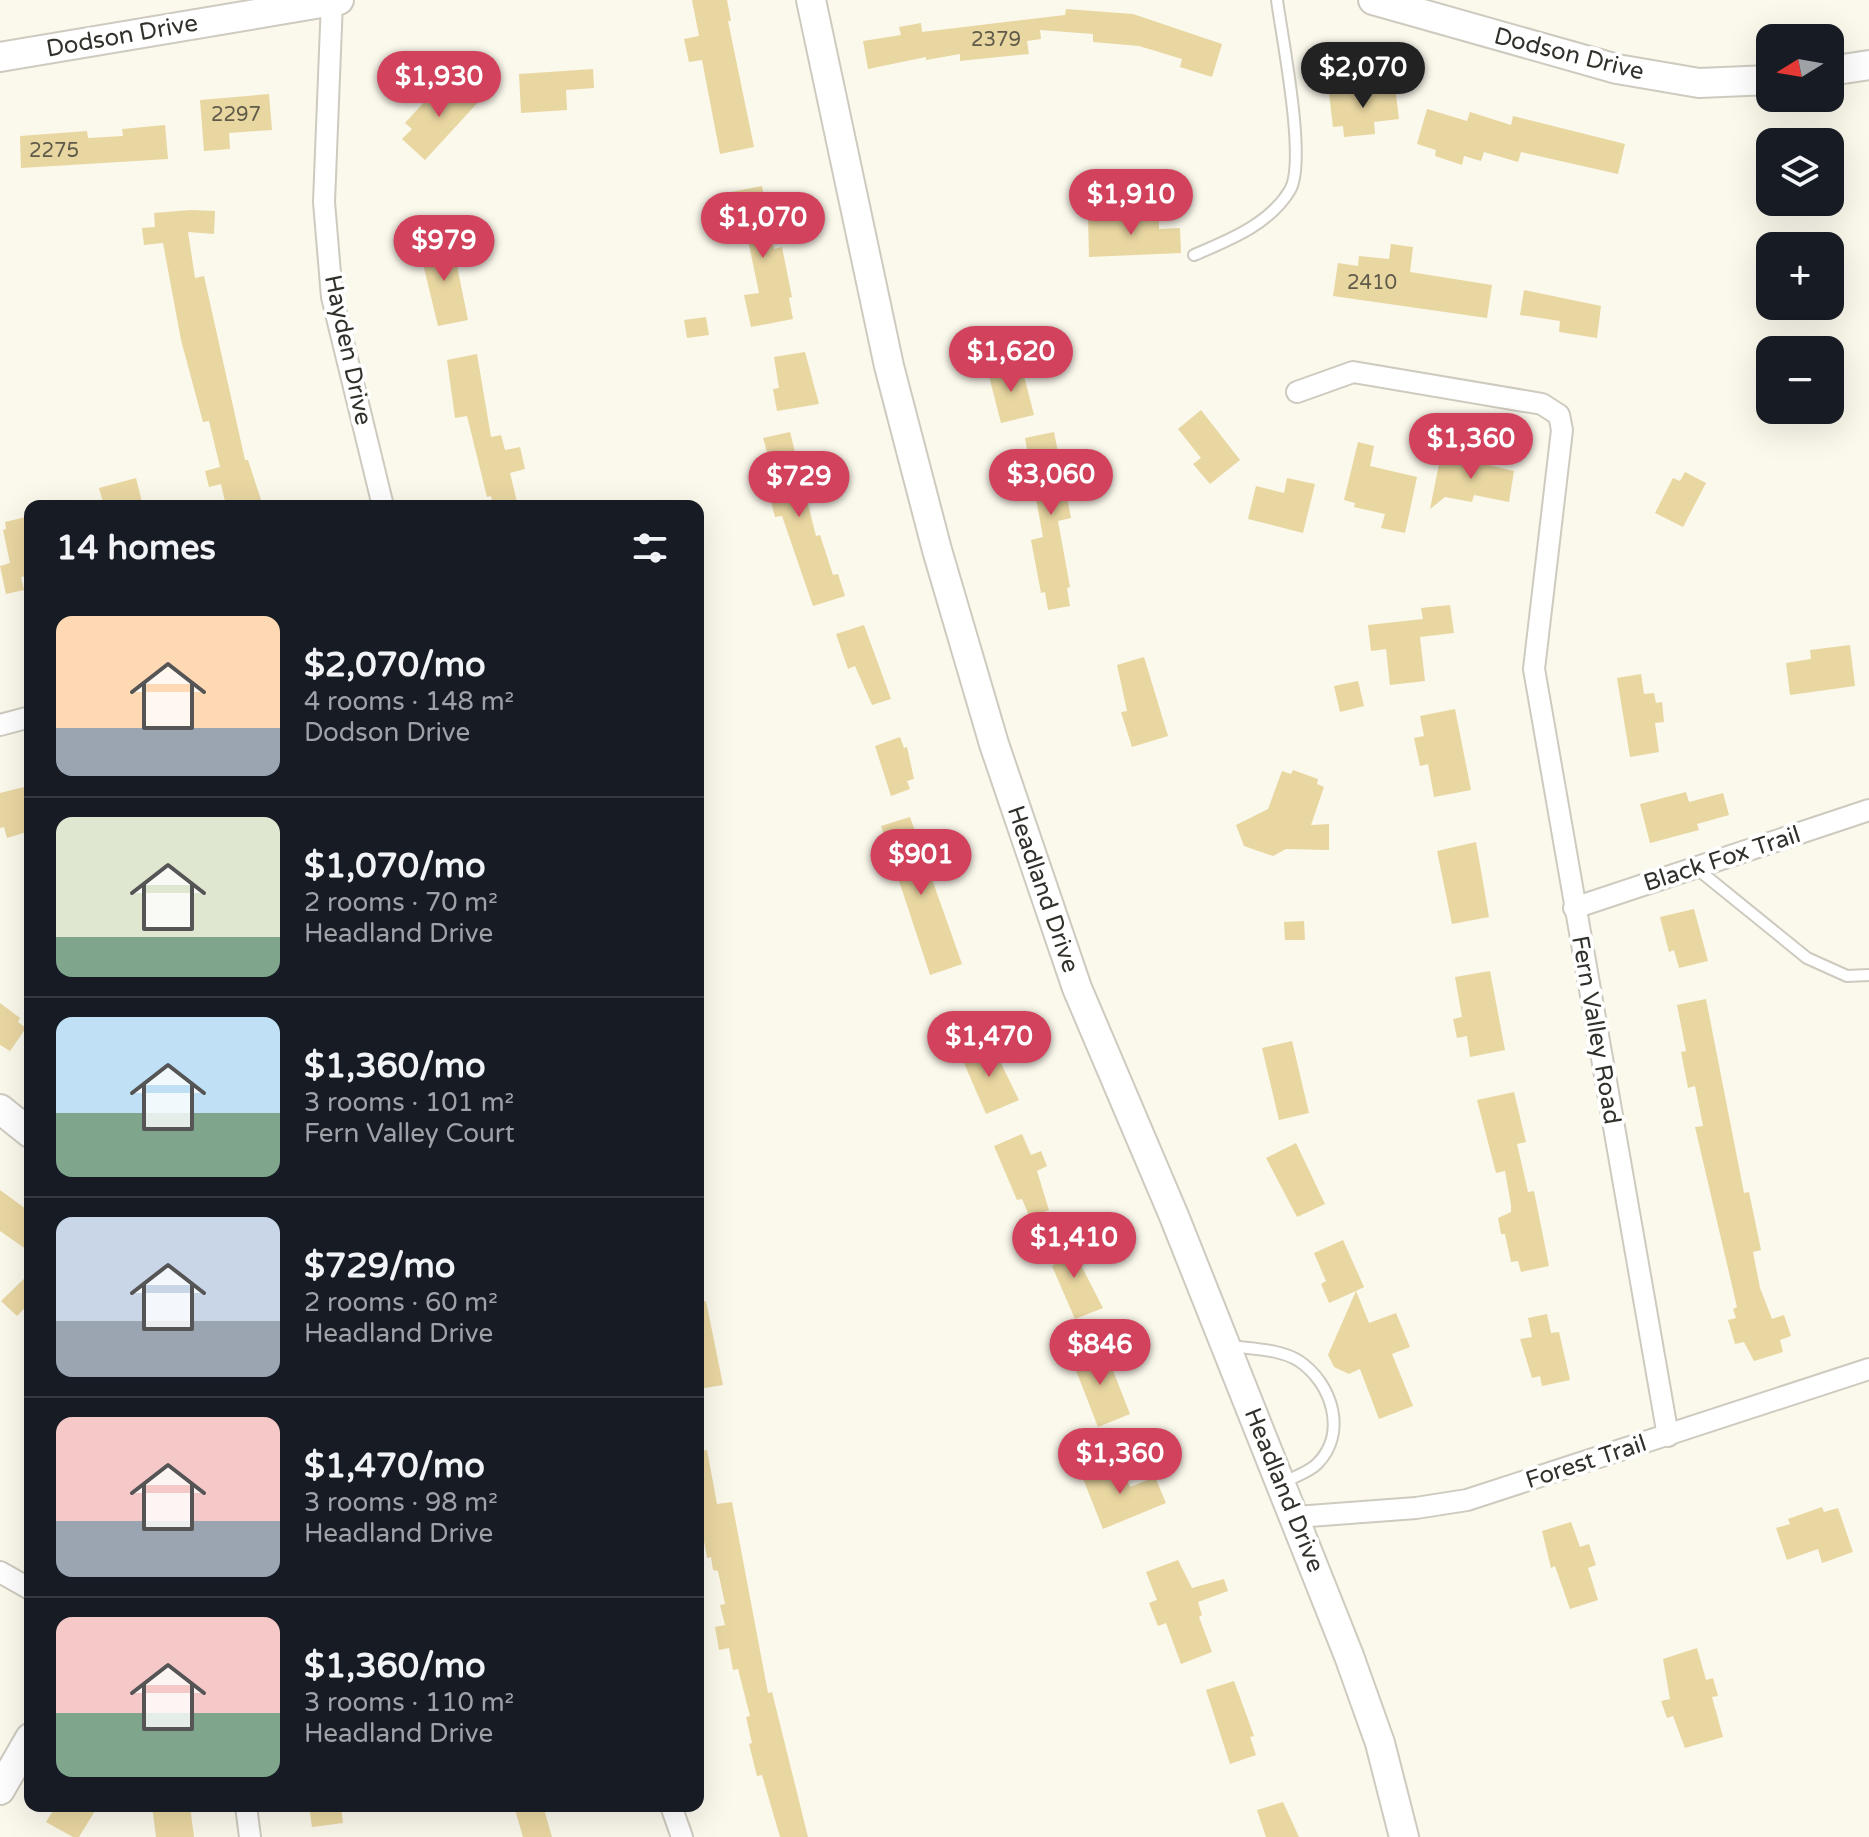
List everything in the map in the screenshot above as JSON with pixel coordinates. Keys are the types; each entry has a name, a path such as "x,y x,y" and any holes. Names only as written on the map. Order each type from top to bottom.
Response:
{"main road":[{"name":"Dodson Drive","path":"0,57 268,6 339,0"},
{"name":"Headland Drive","path":"811,0 889,366 937,550 994,744 1077,988 1296,1517 1380,1743 1404,1837"},
{"name":"Dodson Drive","path":"1373,0 1617,69 1699,83 1756,81"},
{"path":"1844,69 1869,65"},
{"path":"0,1109 24,1128"},
{"path":"0,1790 24,1748"}],"street":[{"name":"Hayden Drive","path":"332,1 324,202 332,297 382,500"},
{"name":"Fern Valley Road","path":"1297,392 1353,372 1542,404 1559,415 1562,430 1534,669 1668,1436"},
{"path":"0,725 24,719"},
{"name":"Black Fox Trail","path":"1574,908 1869,810"},
{"name":"Forest Trail","path":"1296,1517 1416,1508 1467,1500 1869,1369"},
{"path":"0,1572 24,1586"},
{"path":"247,1812 250,1837"},
{"path":"673,1812 682,1837"}],"lane":[{"path":"1194,255 1235,237 1271,213 1291,188 1296,164 1294,130 1277,0"},
{"path":"1696,868 1807,958 1847,976 1869,975"},
{"path":"1227,1346 1273,1352 1298,1360 1323,1382 1333,1405 1333,1431 1325,1454 1315,1466 1282,1483"}],"building":[{"path":"692,0 727,0 731,21 728,21 754,147 720,154 702,60 689,62 684,39 699,36"},
{"path":"1066,9 1133,14 1222,44 1212,77 1180,67 1182,59 1139,46 1093,42 1093,34 1040,30 1041,39 1027,41 1029,54 960,61 960,54 926,60 926,57 868,69 863,41 901,35 899,27 921,23 922,32 1065,15"},
{"path":"593,69 594,88 566,90 567,110 521,113 519,74"},
{"path":"458,78 481,99 425,160 402,139 412,129 405,123 426,100 432,106"},
{"path":"1395,86 1399,119 1374,122 1375,134 1344,137 1343,126 1333,127 1329,93"},
{"path":"269,94 272,130 229,133 230,149 204,151 200,100"},
{"path":"1427,109 1467,121 1470,112 1511,125 1513,116 1625,144 1618,174 1521,152 1518,162 1484,152 1481,161 1464,156 1462,165 1435,156 1436,150 1417,144"},
{"path":"165,125 168,159 21,168 20,136 87,131 88,138 123,136 122,129"},
{"path":"762,186 774,249 782,247 793,319 751,327 744,295 759,293 747,235 739,237 731,192"},
{"path":"215,211 214,234 188,232 195,278 204,276 245,460 248,460 261,500 225,500 221,484 209,487 205,471 220,467 209,421 203,422 181,340 163,243 144,245 142,228 155,227 154,213"},
{"path":"1159,216 1159,229 1180,228 1181,253 1089,257 1088,218"},
{"path":"452,241 468,320 438,326 419,247"},
{"path":"1391,244 1413,247 1410,272 1492,285 1487,318 1333,296 1338,263 1358,266 1359,256 1389,259"},
{"path":"1524,290 1601,306 1597,338 1559,332 1560,321 1520,315"},
{"path":"706,317 709,335 687,338 684,320"},
{"path":"805,352 819,404 777,411 773,389 779,388 774,357"},
{"path":"477,354 491,437 501,435 505,450 520,447 525,469 510,473 517,500 492,500 491,496 487,497 467,416 455,418 447,360"},
{"path":"1021,364 1034,415 1001,423 988,372"},
{"path":"1201,410 1240,460 1210,484 1193,464 1201,458 1178,429"},
{"path":"790,432 816,536 820,535 833,575 838,574 845,596 813,606 782,516 775,517 761,462 769,459 763,438"},
{"path":"1054,432 1061,467 1071,465 1076,490 1066,492 1071,518 1058,521 1070,587 1067,588 1070,606 1048,610 1045,592 1041,593 1031,540 1043,537 1025,438"},
{"path":"1358,442 1374,446 1370,466 1417,477 1405,533 1381,528 1385,514 1354,507 1355,503 1344,500"},
{"path":"1441,454 1514,471 1509,502 1474,495 1472,502 1445,497 1430,509"},
{"path":"1685,472 1706,483 1683,527 1655,513 1673,478 1680,481"},
{"path":"136,478 142,500 102,500 99,488"},
{"path":"1287,478 1315,484 1303,533 1248,519 1256,486 1284,493"},
{"path":"24,517 24,576 21,577 24,590 6,594 0,566 10,563 3,530 6,529 5,522"},
{"path":"1450,605 1454,633 1420,637 1425,681 1390,685 1386,649 1371,651 1368,625 1423,619 1421,608"},
{"path":"864,625 891,699 872,705 855,666 848,669 836,634"},
{"path":"1850,645 1855,686 1790,695 1786,663 1811,659 1810,650"},
{"path":"1144,657 1168,736 1132,747 1121,712 1127,711 1117,665"},
{"path":"1641,674 1644,694 1654,693 1656,703 1662,702 1664,722 1655,723 1659,752 1630,757 1617,678"},
{"path":"1358,681 1364,706 1340,712 1334,686"},
{"path":"1455,709 1471,790 1434,797 1428,764 1420,766 1414,738 1424,736 1420,716"},
{"path":"900,737 904,748 907,747 914,779 907,781 910,789 891,796 875,746"},
{"path":"1293,770 1318,779 1317,784 1324,787 1311,825 1329,824 1329,850 1286,849 1273,856 1244,846 1236,825 1268,809 1282,771 1291,774"},
{"path":"24,787 24,833 7,838 4,827 0,828 0,793"},
{"path":"1686,792 1689,802 1723,793 1729,815 1697,824 1699,830 1650,843 1640,804"},
{"path":"910,817 962,964 930,975 881,826"},
{"path":"1476,842 1489,917 1452,924 1437,851"},
{"path":"1694,909 1708,961 1679,968 1674,950 1669,952 1660,917"},
{"path":"1304,921 1305,940 1285,940 1284,922"},
{"path":"1490,971 1505,1050 1470,1057 1467,1036 1457,1038 1453,1019 1462,1017 1455,977"},
{"path":"1706,999 1744,1193 1749,1192 1761,1250 1753,1252 1760,1288 1772,1319 1784,1315 1791,1336 1780,1340 1783,1352 1754,1361 1744,1342 1735,1344 1728,1320 1736,1318 1733,1309 1737,1307 1695,1127 1703,1126 1695,1086 1688,1088 1681,1052 1686,1051 1677,1005"},
{"path":"0,1003 20,1018 18,1022 24,1026 24,1031 10,1051 0,1045"},
{"path":"1292,1041 1309,1113 1279,1120 1262,1048"},
{"path":"991,1043 1019,1100 986,1114 961,1056"},
{"path":"1514,1092 1526,1142 1517,1144 1528,1192 1534,1191 1549,1266 1521,1272 1518,1261 1511,1262 1505,1234 1501,1234 1498,1218 1511,1212 1505,1171 1496,1173 1477,1100"},
{"path":"1022,1134 1031,1155 1041,1151 1047,1166 1037,1171 1049,1210 1030,1218 1022,1199 1017,1200 994,1146"},
{"path":"1296,1143 1325,1204 1297,1217 1266,1158"},
{"path":"0,1190 24,1208 24,1248 0,1231"},
{"path":"1067,1238 1103,1308 1075,1319 1052,1266 1055,1264 1048,1246"},
{"path":"1343,1240 1364,1287 1329,1303 1321,1284 1326,1281 1314,1253"},
{"path":"24,1279 24,1309 17,1316 1,1301"},
{"path":"1356,1291 1369,1323 1396,1313 1410,1347 1392,1354 1413,1406 1379,1419 1360,1369 1349,1374 1334,1367 1328,1355"},
{"path":"704,1301 723,1385 704,1388"},
{"path":"1547,1314 1551,1333 1559,1332 1570,1380 1542,1386 1540,1376 1532,1378 1520,1339 1532,1337 1528,1318"},
{"path":"1095,1345 1105,1371 1112,1368 1130,1414 1098,1427 1070,1355"},
{"path":"704,1450 707,1450 717,1504 732,1502 768,1693 772,1692 808,1837 780,1837 762,1775 757,1776 749,1744 752,1743 746,1717 750,1716 738,1669 733,1670 729,1648 719,1650 715,1627 725,1625 720,1605 725,1604 718,1571 713,1570 711,1557 707,1558 704,1541"},
{"path":"1113,1463 1120,1481 1126,1478 1130,1487 1155,1477 1166,1503 1103,1529 1082,1476"},
{"path":"1822,1507 1824,1512 1838,1508 1853,1552 1822,1563 1818,1549 1787,1560 1776,1528 1790,1524 1788,1519"},
{"path":"1571,1522 1580,1547 1589,1544 1596,1565 1588,1568 1598,1600 1570,1609 1555,1566 1551,1568 1542,1531"},
{"path":"1178,1560 1192,1588 1224,1579 1228,1591 1198,1602 1202,1615 1199,1617 1212,1652 1181,1664 1166,1623 1158,1626 1149,1603 1157,1600 1146,1572"},
{"path":"1697,1648 1706,1680 1713,1678 1718,1696 1712,1697 1723,1737 1685,1748 1673,1716 1667,1718 1661,1701 1670,1699 1663,1659"},
{"path":"1234,1681 1254,1736 1250,1737 1256,1755 1230,1764 1206,1690"},
{"path":"1283,1802 1299,1837 1266,1837 1257,1810"},
{"path":"52,1812 94,1812 79,1837 73,1837 46,1822"},
{"path":"153,1812 191,1812 194,1837 156,1837"},
{"path":"310,1812 342,1812 343,1823 312,1827"},
{"path":"516,1812 545,1812 552,1837 523,1837"}]}
